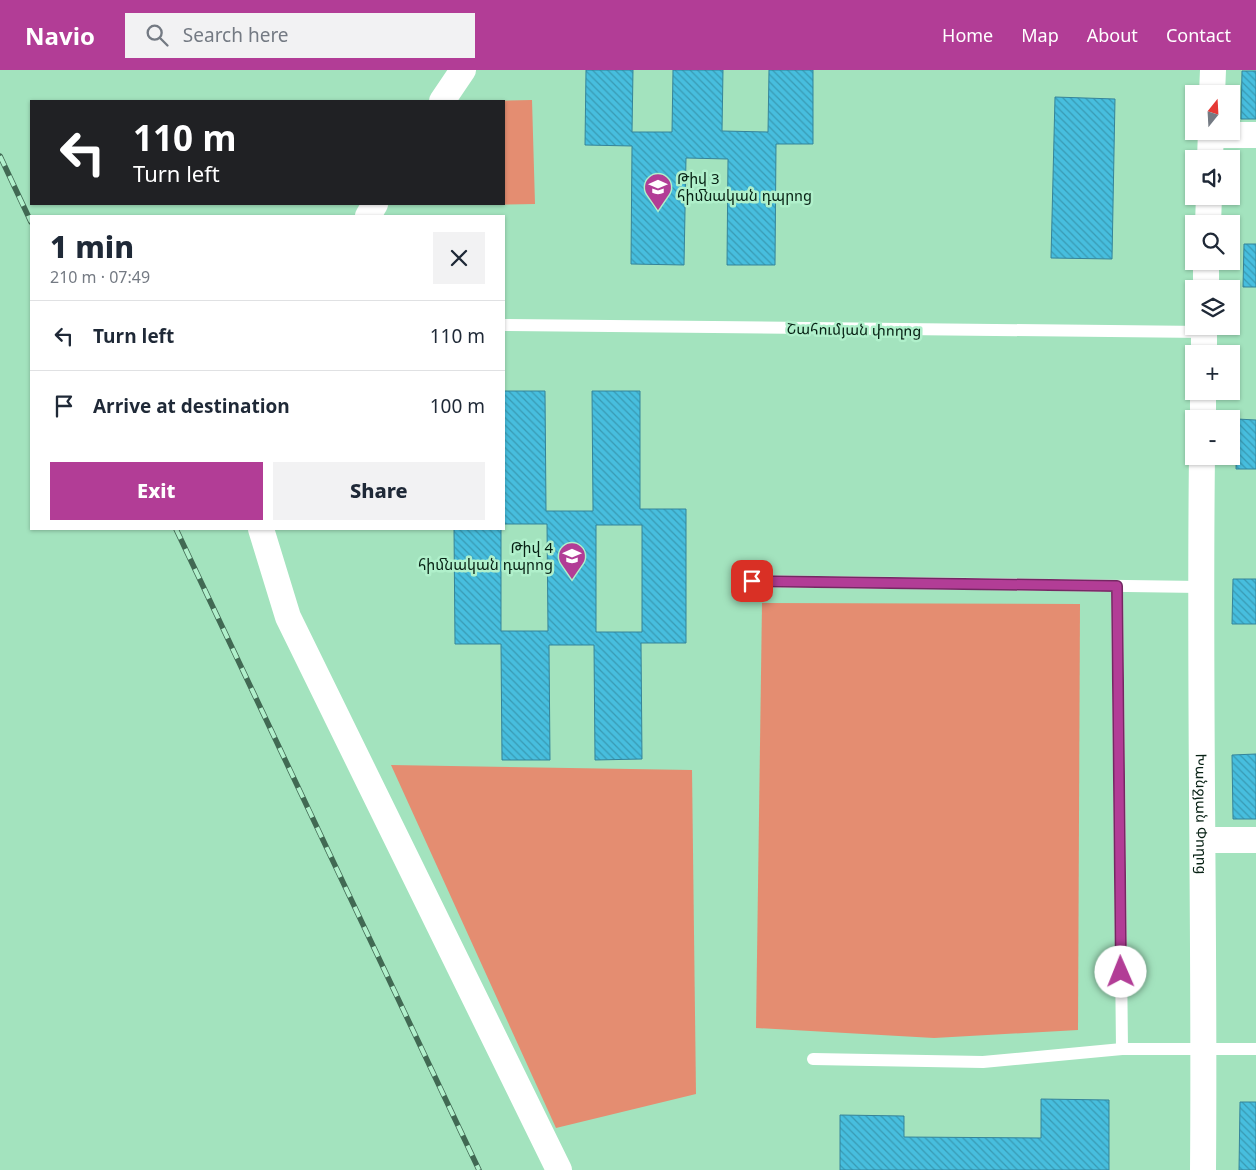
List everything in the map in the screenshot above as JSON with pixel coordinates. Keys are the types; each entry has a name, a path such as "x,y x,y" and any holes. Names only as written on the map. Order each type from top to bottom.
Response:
{"street":[{"path":"443,100 463,70"},
{"path":"1212,85 1213,70"},
{"path":"1210,142 1256,135"},
{"name":"Խանջյան Փողոց","path":"1202,465 1203,1170"},
{"path":"261,530 288,617 560,1170"},
{"path":"1203,840 1256,840"}],"lane":[{"name":"Շահումյան փողոց","path":"505,325 1204,337"},
{"path":"752,581 1201,587"},
{"path":"1117,586 1122,1049"},
{"path":"813,1059 983,1062 1122,1049 1256,1049"}],"shaded area":[{"path":"532,100 535,204 505,205 505,101"},
{"path":"762,603 1080,604 1078,1030 934,1038 756,1028"},
{"path":"391,765 692,770 696,1094 556,1128"}],"building":[{"name":"Թիվ 3 հիմնական դպրոց","path":"586,70 633,70 632,132 672,132 673,70 723,70 722,131 768,132 769,70 813,70 813,144 776,144 775,265 727,265 728,159 686,158 684,265 631,264 632,146 585,145"},
{"path":"1242,71 1256,71 1256,119 1241,119"},
{"path":"1055,97 1115,99 1112,259 1051,258"},
{"path":"1244,244 1256,244 1256,287 1243,287"},
{"name":"Թիվ 4 հիմնական դպրոց","path":"505,391 545,391 546,511 593,511 592,391 640,391 640,509 686,509 686,643 641,643 642,759 595,760 594,645 549,645 550,760 502,760 501,644 455,644 454,530 501,530 501,631 548,631 547,524 505,524","holes":["596,525 642,525 642,632 596,632"]},
{"path":"1240,419 1256,420 1256,469 1236,469 1236,465 1240,465"},
{"path":"1233,579 1256,579 1256,624 1232,624"},
{"path":"1256,754 1256,819 1233,819 1232,755"},
{"path":"1041,1099 1109,1100 1109,1170 840,1170 840,1115 904,1116 904,1137 1041,1138"},
{"path":"1240,1102 1256,1102 1256,1170 1239,1170"}],"railway":[{"path":"0,156 30,220"},
{"path":"176,530 479,1170"}],"place":[{"name":"Թիվ 3 հիմնական դպրոց","path":"658,211"},
{"name":"Թիվ 4 հիմնական դպրոց","path":"572,580"}],"route":[{"path":"752,581 1117,586 1121,972"}]}
